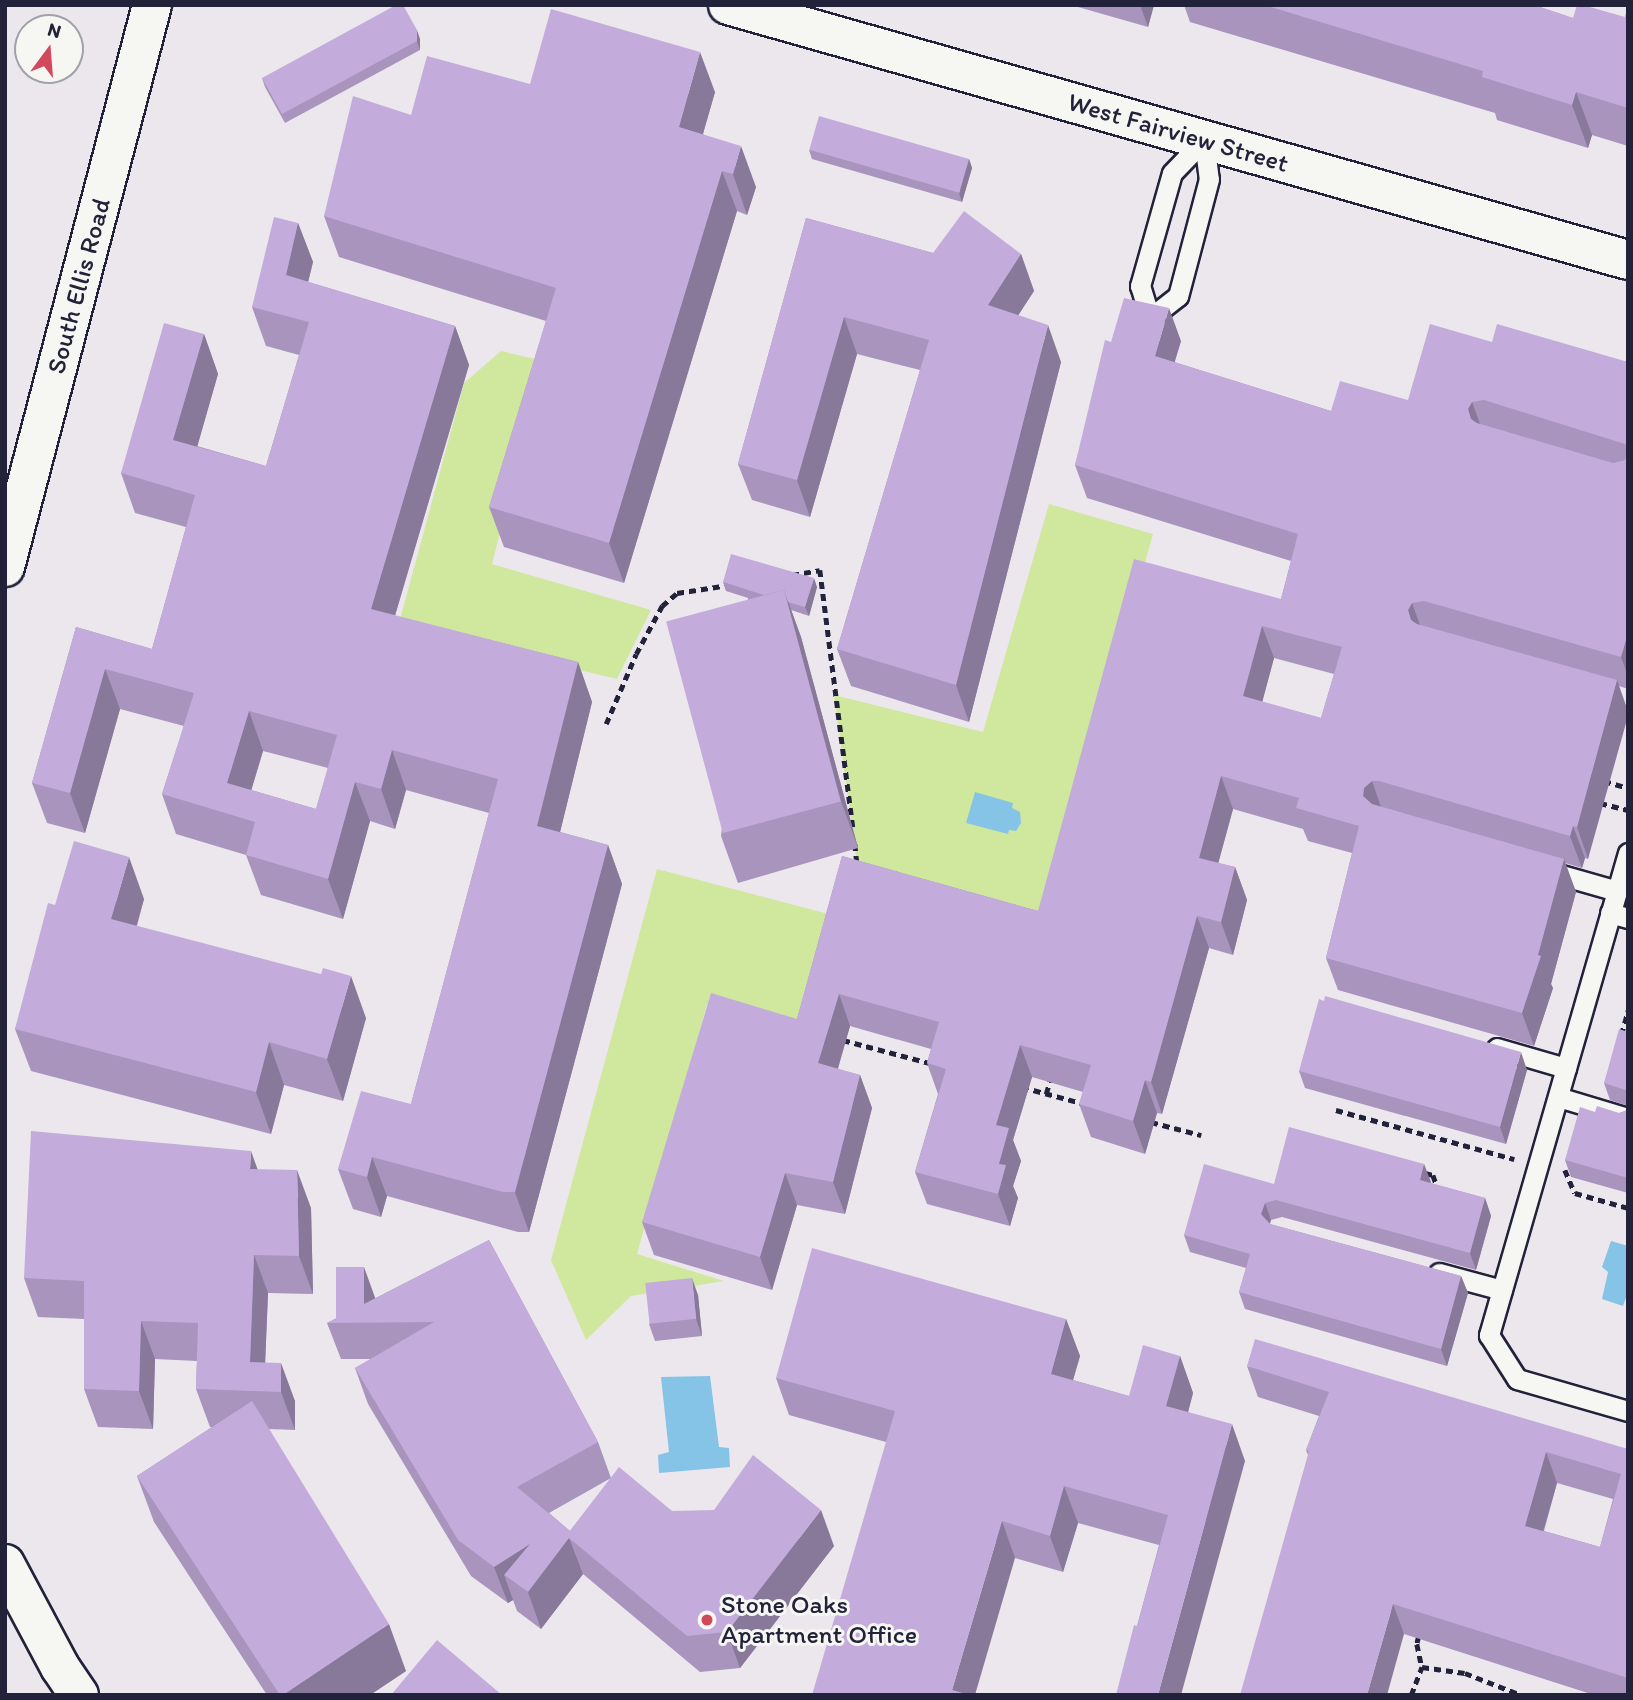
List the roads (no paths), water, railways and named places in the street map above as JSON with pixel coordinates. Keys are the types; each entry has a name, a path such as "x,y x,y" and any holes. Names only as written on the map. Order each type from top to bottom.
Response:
{"street":[{"name":"South Ellis Road","path":"5,567 152,5"},
{"name":"West Fairview Street","path":"727,5 1628,260"},
{"path":"5,1564 60,1667 79,1695"}],"lane":[{"path":"1203,140 1209,179 1178,296 1150,318 1140,286 1172,173 1203,140"},
{"path":"1628,853 1617,891 1619,916 1566,1068 1489,1335 1517,1379 1628,1411"},
{"path":"1528,865 1617,891"},
{"path":"1477,1042 1566,1068"},
{"path":"1558,1097 1628,1118"},
{"path":"1423,1268 1502,1290"}],"water":[{"path":"975,792 1013,803 1012,808 1020,812 1021,823 1016,831 1009,830 1008,834 966,823"},
{"path":"1611,1241 1628,1246 1628,1292 1623,1306 1602,1299 1608,1272 1602,1267"},
{"path":"710,1376 719,1447 729,1448 730,1467 659,1473 658,1455 669,1452 661,1377"}],"place":[{"name":"Stone Oaks Apartment Office","path":"707,1620"}]}
